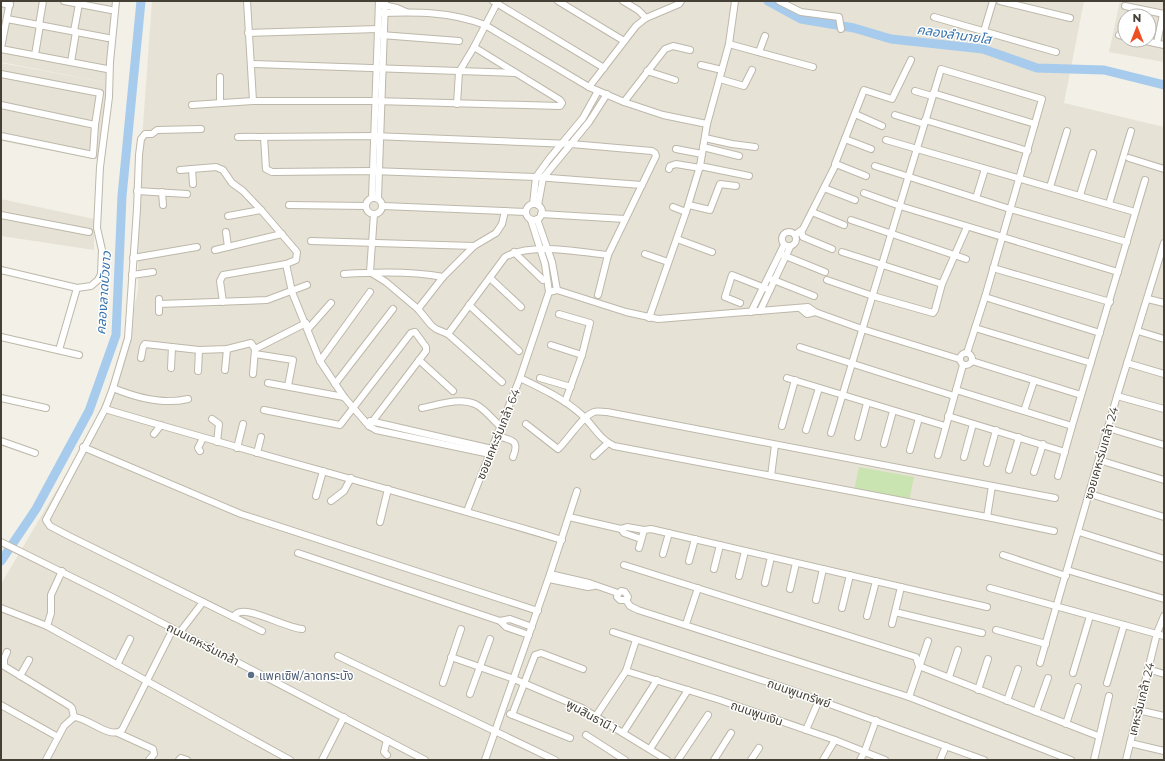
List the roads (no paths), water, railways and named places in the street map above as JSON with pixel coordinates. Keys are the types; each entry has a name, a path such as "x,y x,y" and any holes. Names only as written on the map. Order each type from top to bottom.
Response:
{"street":[{"path":"35,56 43,1"},
{"path":"64,1 112,10"},
{"path":"1,270 77,288 91,286 98,280 101,274 102,250 97,228 100,167 109,96 110,62 116,1"},
{"path":"247,1 253,101"},
{"path":"558,1 624,41"},
{"path":"623,1 638,10 646,18"},
{"path":"589,87 636,26 646,18 679,4 681,1"},
{"path":"649,318 689,205 700,167 707,124 729,44 735,1"},
{"path":"778,1 801,12 838,17 840,19 840,29"},
{"path":"984,31 993,1"},
{"path":"1000,1 1070,18"},
{"path":"457,104 459,72 474,47 496,2 604,68"},
{"path":"1,3 10,3 1,48 106,69"},
{"path":"71,62 77,3"},
{"path":"406,12 382,3 375,198 383,206 526,212"},
{"path":"1124,6 1163,14 1157,43 1164,45"},
{"path":"382,13 406,12 457,15 485,25 589,87 624,102 663,115 707,124"},
{"path":"934,17 1056,52"},
{"path":"7,19 108,38"},
{"path":"248,33 380,33 459,41"},
{"path":"758,52 765,36"},
{"path":"729,44 813,67"},
{"path":"192,105 253,101 378,101 556,107 561,105 560,100 474,47"},
{"path":"624,102 665,49 669,47 690,50"},
{"path":"794,235 803,229 824,188 864,90 892,99 911,60"},
{"path":"251,64 514,73"},
{"path":"701,65 722,70"},
{"path":"831,433 841,395 852,364 916,149 942,69 1041,98 1028,151 967,353"},
{"path":"720,79 744,86 752,70"},
{"path":"647,71 675,80"},
{"path":"1,74 100,93 95,125 93,155 1,136"},
{"path":"220,77 220,104"},
{"path":"535,205 539,178 562,143 583,118 598,90"},
{"path":"915,91 1035,124"},
{"path":"539,178 572,144 589,122 607,94"},
{"path":"1,105 95,125"},
{"path":"854,114 882,126"},
{"path":"895,115 1028,151"},
{"path":"201,129 157,130 152,134 143,136 139,155 128,338 114,388 105,409 83,447 46,520 47,523 262,631"},
{"path":"1050,187 1067,131"},
{"path":"1109,204 1131,131"},
{"path":"238,137 377,136 562,143 655,153 650,169 608,255 598,295"},
{"path":"264,137 266,169 268,171 376,171 539,178 642,185"},
{"path":"705,138 755,147"},
{"path":"845,139 871,149"},
{"path":"886,140 1135,212"},
{"path":"703,147 739,156"},
{"path":"676,149 702,154"},
{"path":"1080,195 1093,153"},
{"path":"1129,158 1164,169"},
{"path":"669,169 676,164 749,176"},
{"path":"835,164 866,176"},
{"path":"875,166 1010,209 1127,242"},
{"path":"180,170 220,168 232,183 243,191 261,210 282,234 298,256 296,260 286,264 223,275 220,281 223,302"},
{"path":"192,169 193,184"},
{"path":"976,198 985,169"},
{"path":"1058,476 1145,180"},
{"path":"689,205 710,210 720,184 736,186"},
{"path":"824,188 855,200"},
{"path":"137,191 187,194"},
{"path":"162,192 163,205"},
{"path":"864,193 967,227 1118,272"},
{"path":"366,206 369,200 375,198"},
{"path":"289,205 366,206"},
{"path":"625,219 536,218 527,217 526,212 528,207 535,205 541,209 536,218 540,250 545,264 549,292 557,290 649,318 670,319 808,307 816,312 862,330 959,359 963,365 938,455"},
{"path":"366,206 369,212 374,214 380,212 383,206"},
{"path":"673,207 686,212"},
{"path":"228,216 261,210"},
{"path":"418,309 443,277 474,246 496,233 502,224 505,211"},
{"path":"812,212 844,225"},
{"path":"370,272 374,214"},
{"path":"1,215 89,232"},
{"path":"536,218 548,249 557,290"},
{"path":"851,220 891,235 966,259"},
{"path":"827,280 872,296 932,313 935,310 942,284 967,227"},
{"path":"801,231 803,237 832,249"},
{"path":"226,232 228,247"},
{"path":"787,246 781,238 784,234 789,232 794,235"},
{"path":"215,250 282,234"},
{"path":"760,311 775,280 787,246 795,243 794,235"},
{"path":"677,239 712,252"},
{"path":"311,241 474,246"},
{"name":"ซอยเคหะร่มเกล้า 24","path":"1040,663 1090,494 1117,396 1164,243"},
{"path":"133,258 197,247"},
{"path":"448,334 506,257 514,252 548,249 608,255"},
{"path":"514,252 543,280"},
{"path":"842,252 942,284"},
{"path":"645,254 668,262"},
{"path":"783,255 825,272"},
{"path":"751,312 768,277 783,255"},
{"path":"286,264 292,292 320,361 344,397 365,420 376,430 425,437 491,451"},
{"path":"1157,266 1164,269"},
{"path":"993,268 1110,302"},
{"path":"132,275 153,272"},
{"path":"344,274 370,272 432,275 443,277"},
{"path":"370,272 386,282 418,309 431,325 448,334 502,382"},
{"path":"740,303 725,297 732,275 770,290"},
{"path":"768,277 814,296"},
{"path":"490,278 521,307"},
{"path":"159,312 159,301 223,302 267,300 292,292 307,285"},
{"path":"59,350 77,288"},
{"path":"320,361 370,292"},
{"name":"ซอยเคหะร่มเกล้า 64","path":"467,511 520,378 549,292"},
{"path":"985,297 1100,333"},
{"path":"1148,299 1164,303"},
{"path":"255,351 307,326 331,303"},
{"path":"469,305 519,351"},
{"path":"801,308 804,313 807,314 816,312"},
{"path":"335,384 393,309"},
{"path":"559,314 590,323 582,355 566,402"},
{"path":"975,328 1091,363"},
{"path":"1138,331 1164,339"},
{"path":"264,410 338,426 343,423 413,332 427,349 371,424"},
{"path":"1,337 79,355"},
{"path":"141,358 144,345 199,350 227,348 249,343 253,344 255,351 253,374"},
{"path":"551,345 582,355"},
{"path":"170,368 172,347"},
{"path":"800,347 852,364 1024,411 1072,426"},
{"path":"225,370 227,348"},
{"path":"198,371 199,350"},
{"path":"255,351 293,360 288,386"},
{"path":"959,359 962,354 967,353"},
{"path":"967,353 971,356 972,361"},
{"path":"419,360 453,391"},
{"path":"963,365 968,365 972,361"},
{"path":"972,361 1081,395"},
{"path":"1127,363 1164,374"},
{"path":"520,378 566,402 584,417 608,443 614,446 1054,531"},
{"path":"540,378 571,387"},
{"path":"787,378 945,426"},
{"path":"782,426 795,380"},
{"path":"1024,411 1034,381"},
{"path":"268,383 344,397"},
{"path":"114,388 138,398 171,402 188,399"},
{"path":"806,430 819,388"},
{"path":"1117,396 1164,409"},
{"path":"1,398 46,408"},
{"path":"422,408 451,402 471,403 478,407 501,428"},
{"path":"858,437 867,403"},
{"path":"105,409 236,448 351,478 467,511 562,540"},
{"path":"884,444 894,411"},
{"path":"526,424 558,448 576,430 584,417 594,412 607,412 1055,498"},
{"path":"948,416 1019,438 1044,444 1065,452"},
{"path":"910,450 919,418"},
{"path":"212,419 219,424 217,442"},
{"path":"236,448 243,424"},
{"path":"964,458 973,424"},
{"path":"154,434 161,426"},
{"path":"1108,428 1164,445"},
{"path":"986,463 996,430"},
{"path":"497,436 510,439 515,443 516,448 513,457"},
{"path":"257,453 261,437"},
{"path":"200,451 198,448 203,438"},
{"path":"1009,470 1019,438"},
{"path":"1,441 35,453"},
{"path":"594,456 608,443"},
{"path":"1034,472 1044,444"},
{"path":"771,476 775,445"},
{"path":"83,447 242,514 538,611"},
{"path":"1099,460 1164,480"},
{"path":"316,496 324,471"},
{"path":"331,501 344,491 351,478"},
{"path":"987,517 992,486"},
{"path":"380,522 388,489"},
{"path":"485,760 496,733 550,577 577,491"},
{"path":"1090,494 1164,517"},
{"path":"569,517 621,529 627,527 644,530 651,529 987,607"},
{"path":"621,529 624,534 641,539"},
{"path":"639,548 644,530"},
{"path":"1079,532 1164,559"},
{"path":"663,554 669,533"},
{"path":"689,561 695,539"},
{"name":"ถนนเคหะร่มเกล้า","path":"1,542 180,632 425,760"},
{"path":"714,569 720,545"},
{"path":"739,576 745,551"},
{"path":"298,553 500,621 506,626 529,635"},
{"path":"1003,555 1164,599"},
{"path":"765,584 772,557"},
{"path":"790,589 796,562"},
{"path":"624,565 916,657 919,666"},
{"path":"816,600 823,569"},
{"path":"47,626 51,613 51,595 62,572"},
{"path":"842,608 850,575"},
{"path":"550,577 589,583 618,594 618,599 626,600 630,606 638,610 686,624 908,697 1071,760"},
{"path":"868,616 876,581"},
{"path":"892,624 901,587"},
{"path":"686,624 698,588"},
{"path":"990,588 1164,636"},
{"path":"180,632 203,602"},
{"path":"1,608 47,626 290,760"},
{"path":"233,617 237,613 246,611 291,627 302,629"},
{"path":"895,612 982,633"},
{"path":"1073,673 1090,616"},
{"name":"เคหะร่มเกล้า 24","path":"1126,760 1157,634 1164,616"},
{"path":"500,621 510,619 532,627"},
{"path":"1107,683 1124,625"},
{"path":"118,733 124,726 173,629"},
{"path":"443,683 461,629"},
{"path":"996,630 1046,644"},
{"name":"ถนนพูนทรัพย์","path":"613,632 819,700 984,760"},
{"path":"117,665 130,639"},
{"path":"470,694 490,639"},
{"path":"596,716 626,671 636,640"},
{"path":"908,697 928,641"},
{"path":"949,677 958,650"},
{"path":"7,652 4,660 4,666 70,706 74,717"},
{"path":"512,715 534,656 538,653 583,669"},
{"path":"338,656 555,760"},
{"name":"พูนสินธานี 1","path":"452,657 514,679 576,705 667,760"},
{"path":"978,690 988,659"},
{"path":"20,676 29,660"},
{"path":"919,666 1098,736"},
{"path":"1007,701 1018,669"},
{"path":"1148,669 1164,674"},
{"name":"ถนนพูนเงิน","path":"626,671 688,690 806,730 885,760"},
{"path":"1036,712 1048,678"},
{"path":"623,733 656,680"},
{"path":"1066,724 1078,687"},
{"path":"650,749 688,690"},
{"path":"1094,760 1098,736 1109,696"},
{"path":"806,730 819,700"},
{"path":"1,705 58,737"},
{"path":"1138,710 1164,716"},
{"path":"503,712 570,738"},
{"path":"678,760 708,715"},
{"path":"74,717 86,719 111,734 118,733 153,749 154,754 149,760"},
{"path":"46,760 64,726 74,717"},
{"path":"322,760 344,717"},
{"path":"860,760 876,720"},
{"path":"714,760 731,732"},
{"path":"586,735 625,760"},
{"path":"387,740 384,752 387,755"},
{"path":"823,760 835,740"},
{"path":"1130,743 1164,751"},
{"path":"940,760 946,746"},
{"path":"751,760 759,748"},
{"path":"179,760 181,758 187,760"}],"waterway":[{"name":"คลองลาดบัวขาว","path":"1,561 36,509 89,411 116,335 122,196 141,1"},
{"name":"คลองลำนายโส","path":"768,1 801,19 854,28 891,39 983,49 1037,68 1104,70 1164,85"}],"place":[{"name":"แพคเซิฟ/ลาดกระบัง","path":"251,675"}]}
